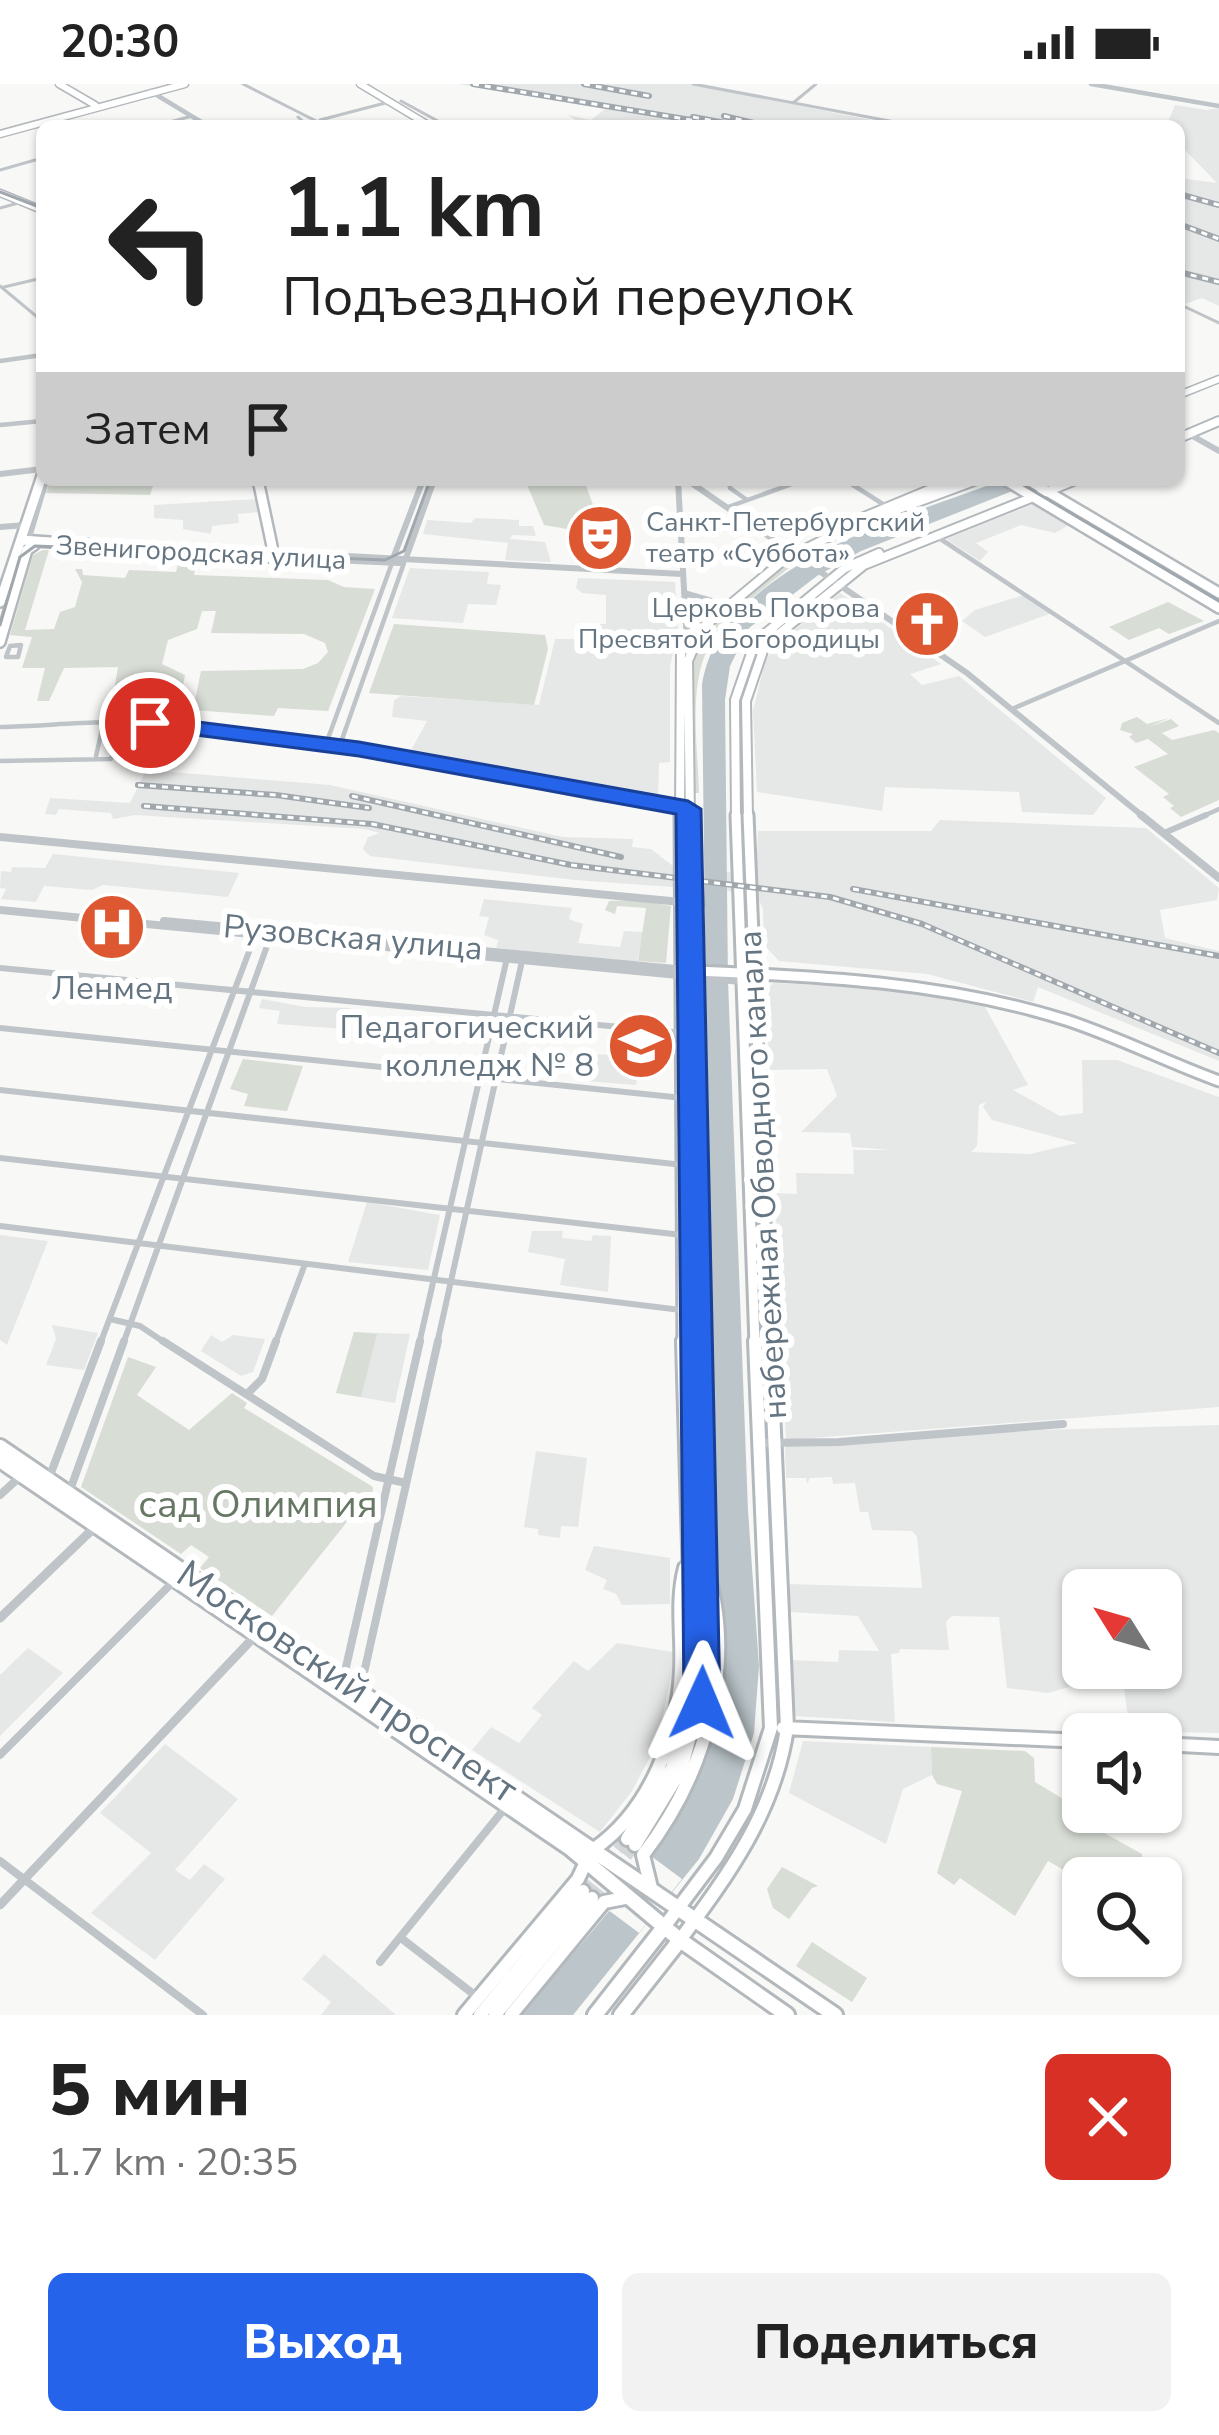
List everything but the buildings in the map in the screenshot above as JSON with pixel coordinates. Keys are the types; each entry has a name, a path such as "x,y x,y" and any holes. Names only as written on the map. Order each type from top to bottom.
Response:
{"main road":[{"path":"58,84 95,105"},
{"path":"49,120 174,84"},
{"path":"42,120 185,84"},
{"path":"360,84 420,120"},
{"path":"371,84 433,120"},
{"path":"77,113 95,105"},
{"path":"0,132 36,122"},
{"path":"0,132 36,123"},
{"path":"0,191 36,206"},
{"path":"0,191 36,206"},
{"path":"1185,393 1219,379"},
{"path":"1185,434 1219,421"},
{"path":"3,648 28,543 27,523 40,486"},
{"path":"259,486 269,554"},
{"path":"684,640 722,604 797,554 886,506 938,486"},
{"path":"864,517 949,486"},
{"path":"688,661 701,628 797,554 961,486"},
{"path":"883,516 973,486"},
{"path":"1034,489 1219,593"},
{"path":"1034,489 1219,608"},
{"name":"набережная Обводного канала","path":"621,2015 695,1919 763,1813 781,1768 788,1728 746,701 765,644 836,581 1034,489"},
{"name":"набережная Обводного канала","path":"595,2015 748,1803 765,1760 771,1728 734,976 737,692 755,642 866,558 1034,489"},
{"path":"0,602 28,543"},
{"name":"Звенигородская улица","path":"28,543 269,554"},
{"name":"набережная Обводного канала","path":"684,640 679,661 682,902 694,973 683,1033 684,1235 690,1311 704,1670 699,1720 673,1788 631,1842 664,1784 688,1718 693,1651 686,1563 690,1311 694,973 694,927 689,829 682,808 688,661"},
{"path":"694,973 893,982 994,1002 1081,1025 1219,1081"},
{"name":"Московский проспект","path":"0,1447 96,1526 256,1635 342,1685 360,1690 590,1855 623,1896 658,1922"},
{"name":"Московский проспект","path":"0,1460 26,1471"},
{"name":"Московский проспект","path":"47,1485 69,1494 507,1805 590,1855 638,1872 673,1904"},
{"path":"638,1872 643,1855 686,1794 711,1724 715,1632 708,1570 701,1555"},
{"path":"464,2015 578,1879 590,1855 611,1838 635,1806 672,1729 681,1683 681,1579 686,1563"},
{"path":"771,1728 1062,1740"},
{"path":"1182,1745 1219,1747"},
{"path":"480,2015 588,1894 495,2015"},
{"path":"511,2015 604,1902 623,1896"},
{"path":"673,1904 835,2015"},
{"path":"658,1922 787,2015"}],"street":[{"path":"243,84 300,116 320,120 389,102"},
{"path":"693,84 884,120"},
{"path":"793,103 816,84"},
{"path":"1091,84 1219,105"},
{"path":"1101,84 1219,105"},
{"path":"152,92 197,120"},
{"path":"175,120 189,116"},
{"path":"189,116 193,120"},
{"path":"300,116 303,120"},
{"path":"0,170 36,160"},
{"path":"0,208 22,202"},
{"path":"1,287 36,279"},
{"path":"1,287 36,316"},
{"path":"1185,307 1219,323"},
{"path":"0,361 36,356"},
{"path":"0,425 36,422"},
{"path":"1189,434 1219,451"},
{"path":"0,474 36,475"},
{"path":"28,543 41,486"},
{"path":"332,747 345,693 420,486"},
{"path":"332,747 358,694 432,486"},
{"path":"678,486 688,661"},
{"path":"696,486 1012,709 1219,878"},
{"path":"729,486 747,500"},
{"path":"728,507 786,486"},
{"path":"854,486 886,506"},
{"path":"0,525 27,523"},
{"path":"936,536 1219,723"},
{"name":"Звенигородская улица","path":"269,554 682,575"},
{"path":"683,593 722,604"},
{"path":"371,621 384,622"},
{"path":"1012,709 1219,621"},
{"path":"345,693 358,694"},
{"path":"0,727 125,724 332,747 682,808"},
{"path":"0,761 111,759 125,724"},
{"path":"95,758 103,725"},
{"path":"1164,833 1219,808"},
{"path":"0,839 682,902 688,904 694,927"},
{"name":"Рузовская улица","path":"0,908 694,973"},
{"name":"Рузовская улица","path":"0,908 270,934"},
{"path":"69,1494 254,992 270,934"},
{"path":"47,1485 254,936"},
{"path":"342,1685 493,1015 515,958"},
{"path":"360,1690 496,1081 515,958"},
{"path":"0,968 683,1033"},
{"path":"0,1028 683,1098"},
{"path":"0,1090 683,1165"},
{"path":"0,1158 684,1235"},
{"path":"0,1226 690,1311"},
{"path":"247,1394 262,1378 305,1264"},
{"path":"110,1319 132,1322 387,1481 406,1483"},
{"path":"759,1443 1063,1424"},
{"path":"0,1495 26,1471"},
{"path":"0,1618 96,1526"},
{"path":"0,1755 176,1580"},
{"path":"0,1905 256,1635"},
{"path":"380,1962 507,1805"},
{"path":"0,1861 203,2015"},
{"path":"400,1937 479,1998"}],"shaded area":[{"path":"458,84 689,84 872,120 591,120 605,109"},
{"path":"1175,105 1219,108 1219,306 1202,298 1185,304 1185,179 1217,183 1185,150 1185,120 1169,120"},
{"path":"986,486 1025,486 861,551 817,576 749,628 730,666 725,700 728,981 748,1511 759,1666 754,1733 733,1799 699,1859 573,2015 521,2015 666,1834 708,1752 721,1707 711,1433 702,685 716,643 743,608 780,577 870,529"},
{"path":"257,499 260,512 238,514 239,523 212,526 211,534 183,529 183,520 154,518 154,505"},
{"path":"1034,504 1069,525 1055,533 1021,525 976,543 988,552 980,561 946,539"},
{"path":"475,518 519,520 519,526 533,526 536,536 512,535 510,539 545,542 551,562 505,560 508,543 423,534 427,520 471,523"},
{"path":"410,568 489,572 487,584 501,585 496,605 468,604 463,623 392,618"},
{"path":"578,578 675,582 678,629 670,667 670,762 659,763 658,796 628,796 410,752 427,721 392,717 394,700 401,696 539,705 555,639 574,639 577,624 606,624 606,595 582,593 576,588"},
{"path":"840,593 941,664 910,674 922,685 959,676 1106,798 1093,815 1022,812 1019,792 885,787 882,811 757,792 753,711 765,661 777,644"},
{"path":"1024,595 1052,613 985,637 962,621 975,610"},
{"path":"146,770 330,785 563,837 633,839 632,847 651,849 673,866 756,875 758,831 931,831 940,820 1146,828 1219,888 1217,900 1160,910 1165,938 1219,951 1219,1061 1038,987 1033,1002 927,974 779,961 764,945 763,909 756,893 575,880 370,856 363,849 368,837 380,833 364,829 135,815 113,819 111,813 59,809 56,815 45,814 50,798 130,803"},
{"path":"53,854 239,873 228,897 103,885 92,890 44,886 36,902 1,899 6,889 0,888 1,871 45,868"},
{"path":"484,899 572,908 569,919 583,924 578,943 620,947 624,931 643,932 637,962 496,948 498,940 484,935 489,917 479,916"},
{"path":"773,983 886,988 985,1007 1028,1085 1013,1090 1060,1116 1083,1113 1082,1060 1117,1060 1219,1097 1219,1407 786,1440 775,1193 797,1194 796,1173 854,1174 853,1150 890,1150 852,1147 850,1133 801,1132 837,1096 827,1069 770,1070 765,991","holes":["986,1102 983,1107 992,1120 1077,1143 1030,1154 971,1152 977,1146 979,1105"]},
{"path":"262,999 305,1007 351,1008 344,1029 277,1024 280,1011 259,1008"},
{"path":"614,1032 668,1036 669,1061 640,1059 636,1085 586,1081 590,1054 611,1055"},
{"path":"367,1202 440,1215 428,1270 348,1262"},
{"path":"532,1231 563,1231 562,1238 591,1241 593,1235 611,1236 608,1292 560,1285 565,1259 528,1252"},
{"path":"0,1235 48,1241 7,1345 0,1340"},
{"path":"52,1325 98,1333 84,1370 46,1365 56,1339"},
{"path":"354,1332 410,1334 395,1403 336,1393"},
{"path":"211,1335 222,1342 233,1335 265,1339 253,1372 241,1376 201,1351"},
{"path":"1219,1425 1219,1733 1182,1732 1182,1713 1127,1713 1124,1689 1182,1689 1182,1569 1062,1569 1062,1689 1048,1693 1007,1688 999,1617 952,1616 946,1622 949,1650 900,1649 891,1654 895,1722 794,1716 791,1660 838,1662 839,1650 879,1651 858,1616 790,1612 789,1584 922,1588 917,1537 912,1531 872,1530 868,1512 860,1512 855,1483 833,1484 832,1477 810,1478 807,1484 806,1478 786,1478 785,1446 1041,1430"},
{"path":"536,1451 587,1458 578,1527 561,1526 560,1538 524,1527"},
{"path":"594,1546 670,1558 670,1604 622,1605 616,1594 603,1589 607,1580 585,1570"},
{"path":"617,1643 673,1652 672,1671 657,1744 632,1791 600,1832 472,1750 491,1727 519,1743 542,1715 532,1708 574,1661 588,1671"},
{"path":"28,1648 63,1673 0,1736 0,1675"},
{"path":"803,1741 931,1747 932,1775 903,1789 886,1844 789,1793"},
{"path":"165,1744 238,1799 175,1870 190,1880 204,1864 225,1879 155,1960 91,1913 151,1853 100,1813"},
{"path":"324,1954 396,2015 321,2015 331,2002 302,1979"}],"green space":[{"path":"48,486 153,486 150,495 46,493"},
{"path":"586,486 601,527 594,521 573,530 544,525 528,487"},
{"path":"49,550 25,630 54,629 60,612 75,607 82,582 75,569 82,569 83,575 125,578 129,570 176,572 180,556 198,557 194,575 328,580 344,587 375,589 328,711 278,708 274,716 193,710 201,671 303,669 328,652 325,643 304,634 211,633 216,611 202,611 197,629 168,640 162,664 185,675 179,704 159,702 160,691 114,691 118,667 64,668 49,701 37,701 45,668 22,668 32,637 10,635 33,555"},
{"path":"796,562 732,617 705,654 697,692 699,793 694,793 694,651 705,629 784,563"},
{"path":"1168,602 1204,621 1169,634 1159,628 1129,640 1109,627"},
{"path":"394,624 545,635 548,649 534,705 369,693"},
{"path":"1137,717 1147,724 1169,718 1149,727 1171,719 1179,726 1162,733 1172,740 1214,730 1219,733 1219,800 1181,817 1170,808 1174,806 1163,797 1169,794 1134,767 1168,754 1148,739 1136,743 1129,737 1133,734 1120,730 1122,723"},
{"path":"609,901 671,906 666,963 638,961 646,908 617,906 615,914 605,910"},
{"path":"243,1059 303,1066 287,1111 244,1106 248,1094 230,1089"},
{"path":"354,1332 377,1334 361,1397 336,1393"},
{"name":"сад Олимпия","path":"128,1357 156,1367 137,1395 189,1430 232,1393 247,1403 244,1408 373,1487 371,1509 358,1508 272,1616 200,1568 209,1557 191,1545 181,1554 81,1487"},
{"path":"931,1747 1025,1751 1034,1758 1035,1782 1062,1798 1062,1833 1104,1833 1142,1857 1062,1857 1062,1869 1048,1861 1015,1916 960,1878 954,1885 937,1873 962,1791 937,1784"},
{"path":"782,1867 818,1886 789,1919 773,1908 767,1889"},
{"path":"812,1942 867,1978 852,2002 796,1966"}],"pier":[{"path":"651,1856 682,1879 639,1933 607,1909"}],"tunnel":[{"path":"583,1891 627,1839"},
{"path":"592,1898 635,1845"}],"tram line":[{"path":"0,192 36,206"},
{"path":"0,625 20,557 35,546 385,560 404,551 428,486"},
{"path":"1025,486 1219,601"}],"railway":[{"path":"473,84 691,120"},
{"path":"584,84 649,96"},
{"path":"724,116 741,120"},
{"path":"693,117 709,120"},
{"path":"1185,196 1219,205"},
{"path":"1185,226 1219,239"},
{"path":"1185,274 1219,282"},
{"path":"138,785 276,795 369,808"},
{"path":"352,796 621,857"},
{"path":"144,806 372,824 571,865 830,897 922,924 1219,1053"},
{"path":"853,889 1219,956"}],"place":[{"name":"Санкт-Петербургский театр «Суббота»","path":"600,538"},
{"name":"Церковь Покрова Пресвятой Богородицы","path":"927,624"},
{"name":"Ленмед","path":"112,927"},
{"name":"Педагогический колледж № 8","path":"641,1046"}],"route":[{"path":"150,723 359,749 688,809 702,1703"}]}
